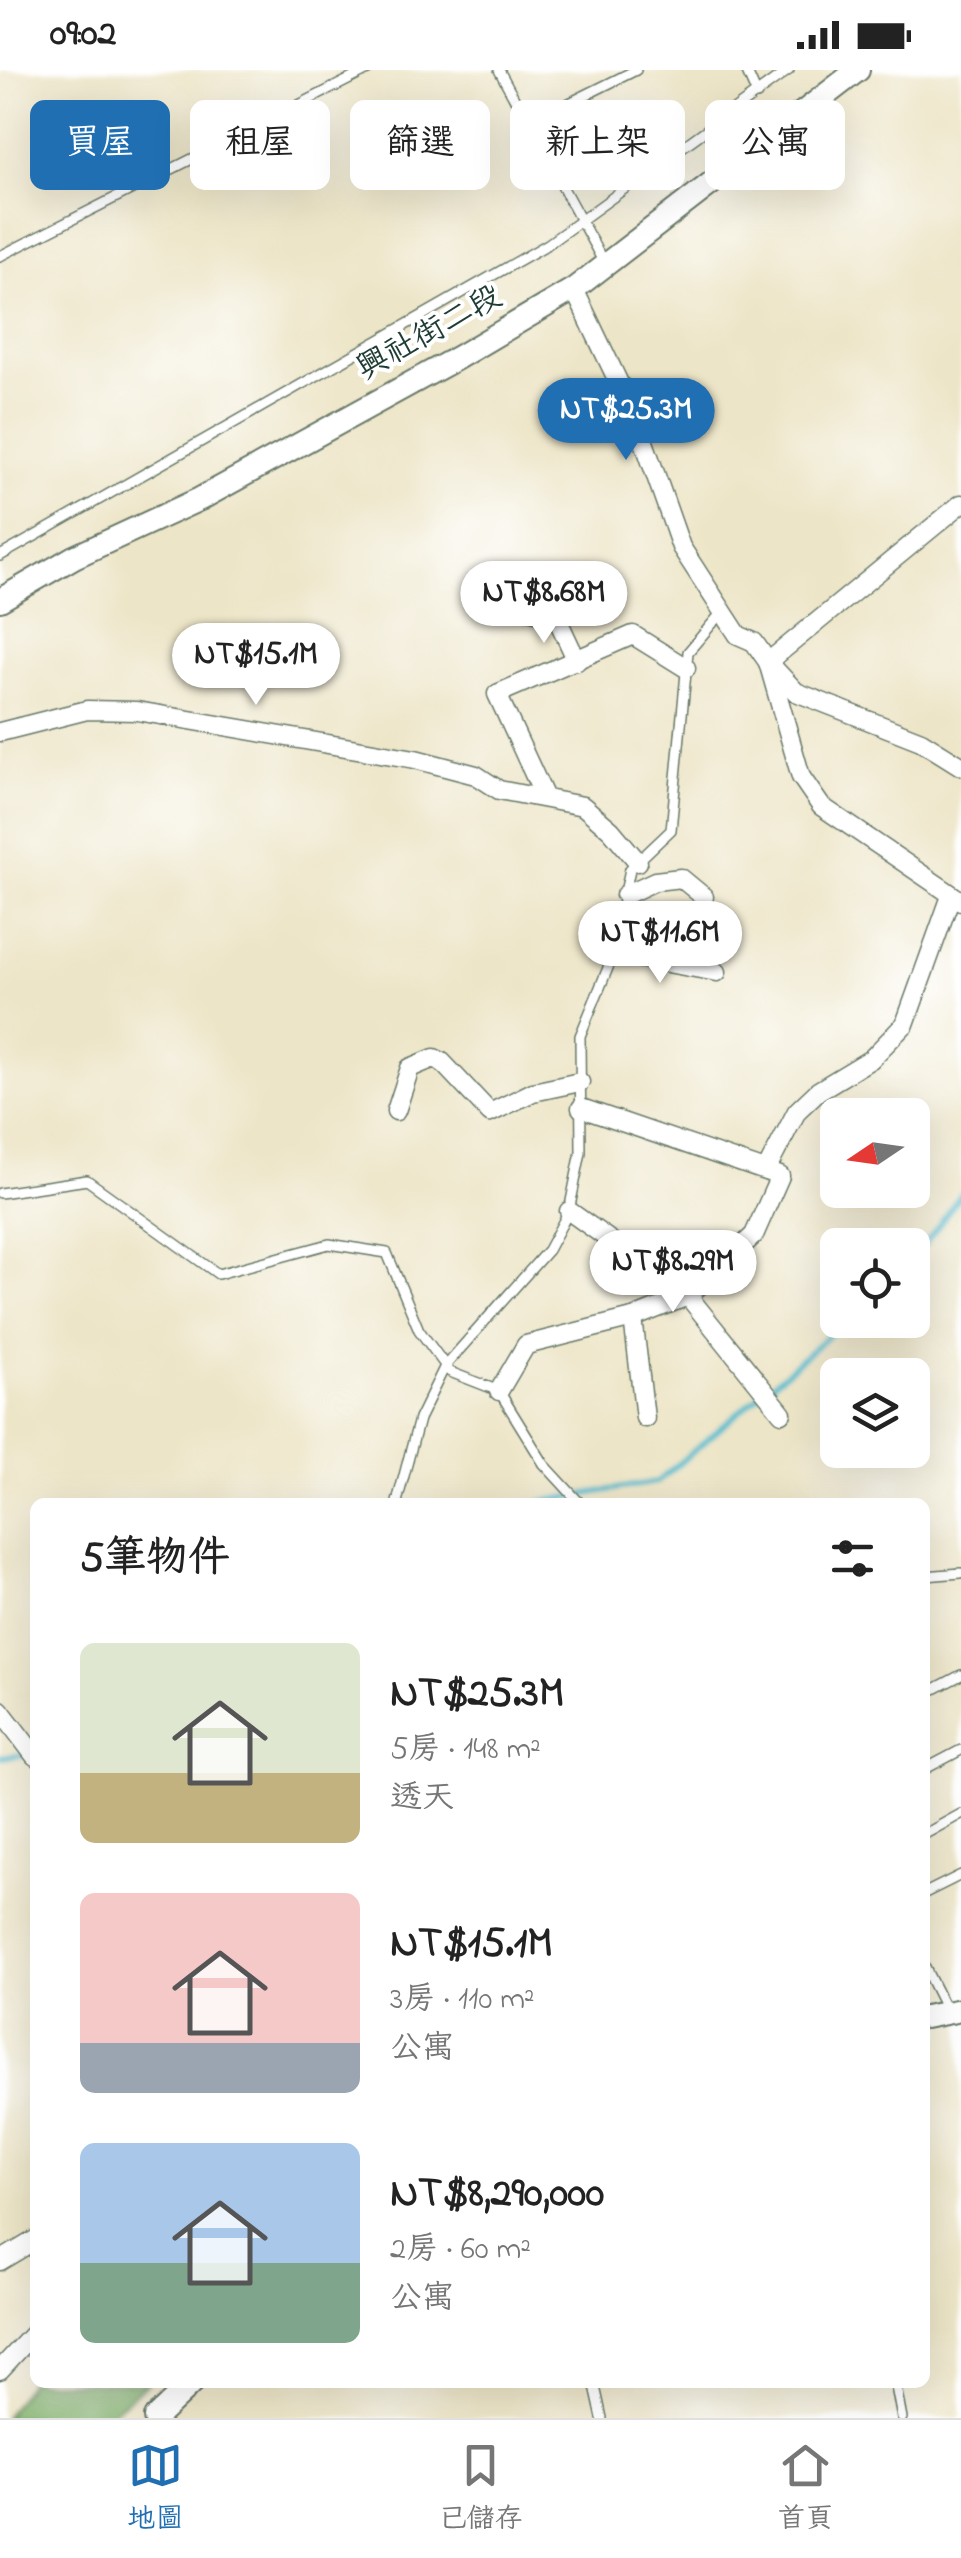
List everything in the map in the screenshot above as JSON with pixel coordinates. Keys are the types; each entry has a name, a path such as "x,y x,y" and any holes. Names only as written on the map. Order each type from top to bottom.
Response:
{"street":[{"name":"興社街二段","path":"0,600 74,557 200,499 574,289 858,70"},
{"path":"574,289 636,419 681,547 738,635 754,642 796,692 921,740 961,766"},
{"path":"768,662 961,504"},
{"path":"526,610 556,616 578,661"},
{"path":"545,798 497,694 633,635 686,668"},
{"path":"766,1171 797,1110 818,1091 871,1059 905,1024 956,898 821,806 801,777 768,662"},
{"path":"0,732 87,710 137,712 415,759 476,775 499,790 583,806 611,830 638,862"},
{"path":"625,895 654,881 681,878 704,898"},
{"path":"612,953 717,972"},
{"path":"396,1112 410,1068 434,1058 490,1113 533,1092 580,1082"},
{"path":"499,1391 526,1346 633,1318 688,1296 754,1235 780,1176 580,1108"},
{"path":"569,1210 688,1296 782,1412"},
{"path":"633,1318 645,1418"},
{"path":"1,1713 30,1750"},
{"path":"0,2261 30,2243"},
{"path":"0,2370 30,2337"},
{"path":"154,2418 186,2388"}],"lane":[{"path":"0,256 368,70"},
{"path":"499,70 515,100"},
{"path":"575,100 636,70"},
{"path":"746,70 757,95"},
{"path":"0,556 582,223 789,70"},
{"path":"564,190 605,266"},
{"path":"398,1498 419,1419 445,1366 548,1250 569,1210 581,1152 580,1036 612,953 630,870 671,830 688,652 723,610"},
{"path":"0,1193 87,1180 218,1274 329,1244 386,1253 419,1330 445,1366 450,1372 499,1391 544,1464 575,1498"},
{"path":"930,1576 961,1573"},
{"path":"930,1691 961,1675"},
{"path":"930,1766 961,1750"},
{"path":"930,1831 961,1814"},
{"path":"930,1890 961,1875"},
{"path":"930,1980 944,2013"},
{"path":"595,2388 602,2418"},
{"path":"895,2388 902,2418"}],"green space":[{"path":"30,2381 30,2388 141,2388 104,2418 4,2418"}],"waterway":[{"path":"930,1237 961,1194"},
{"path":"563,1498 657,1482 826,1338"},
{"path":"0,1757 27,1755"}]}
